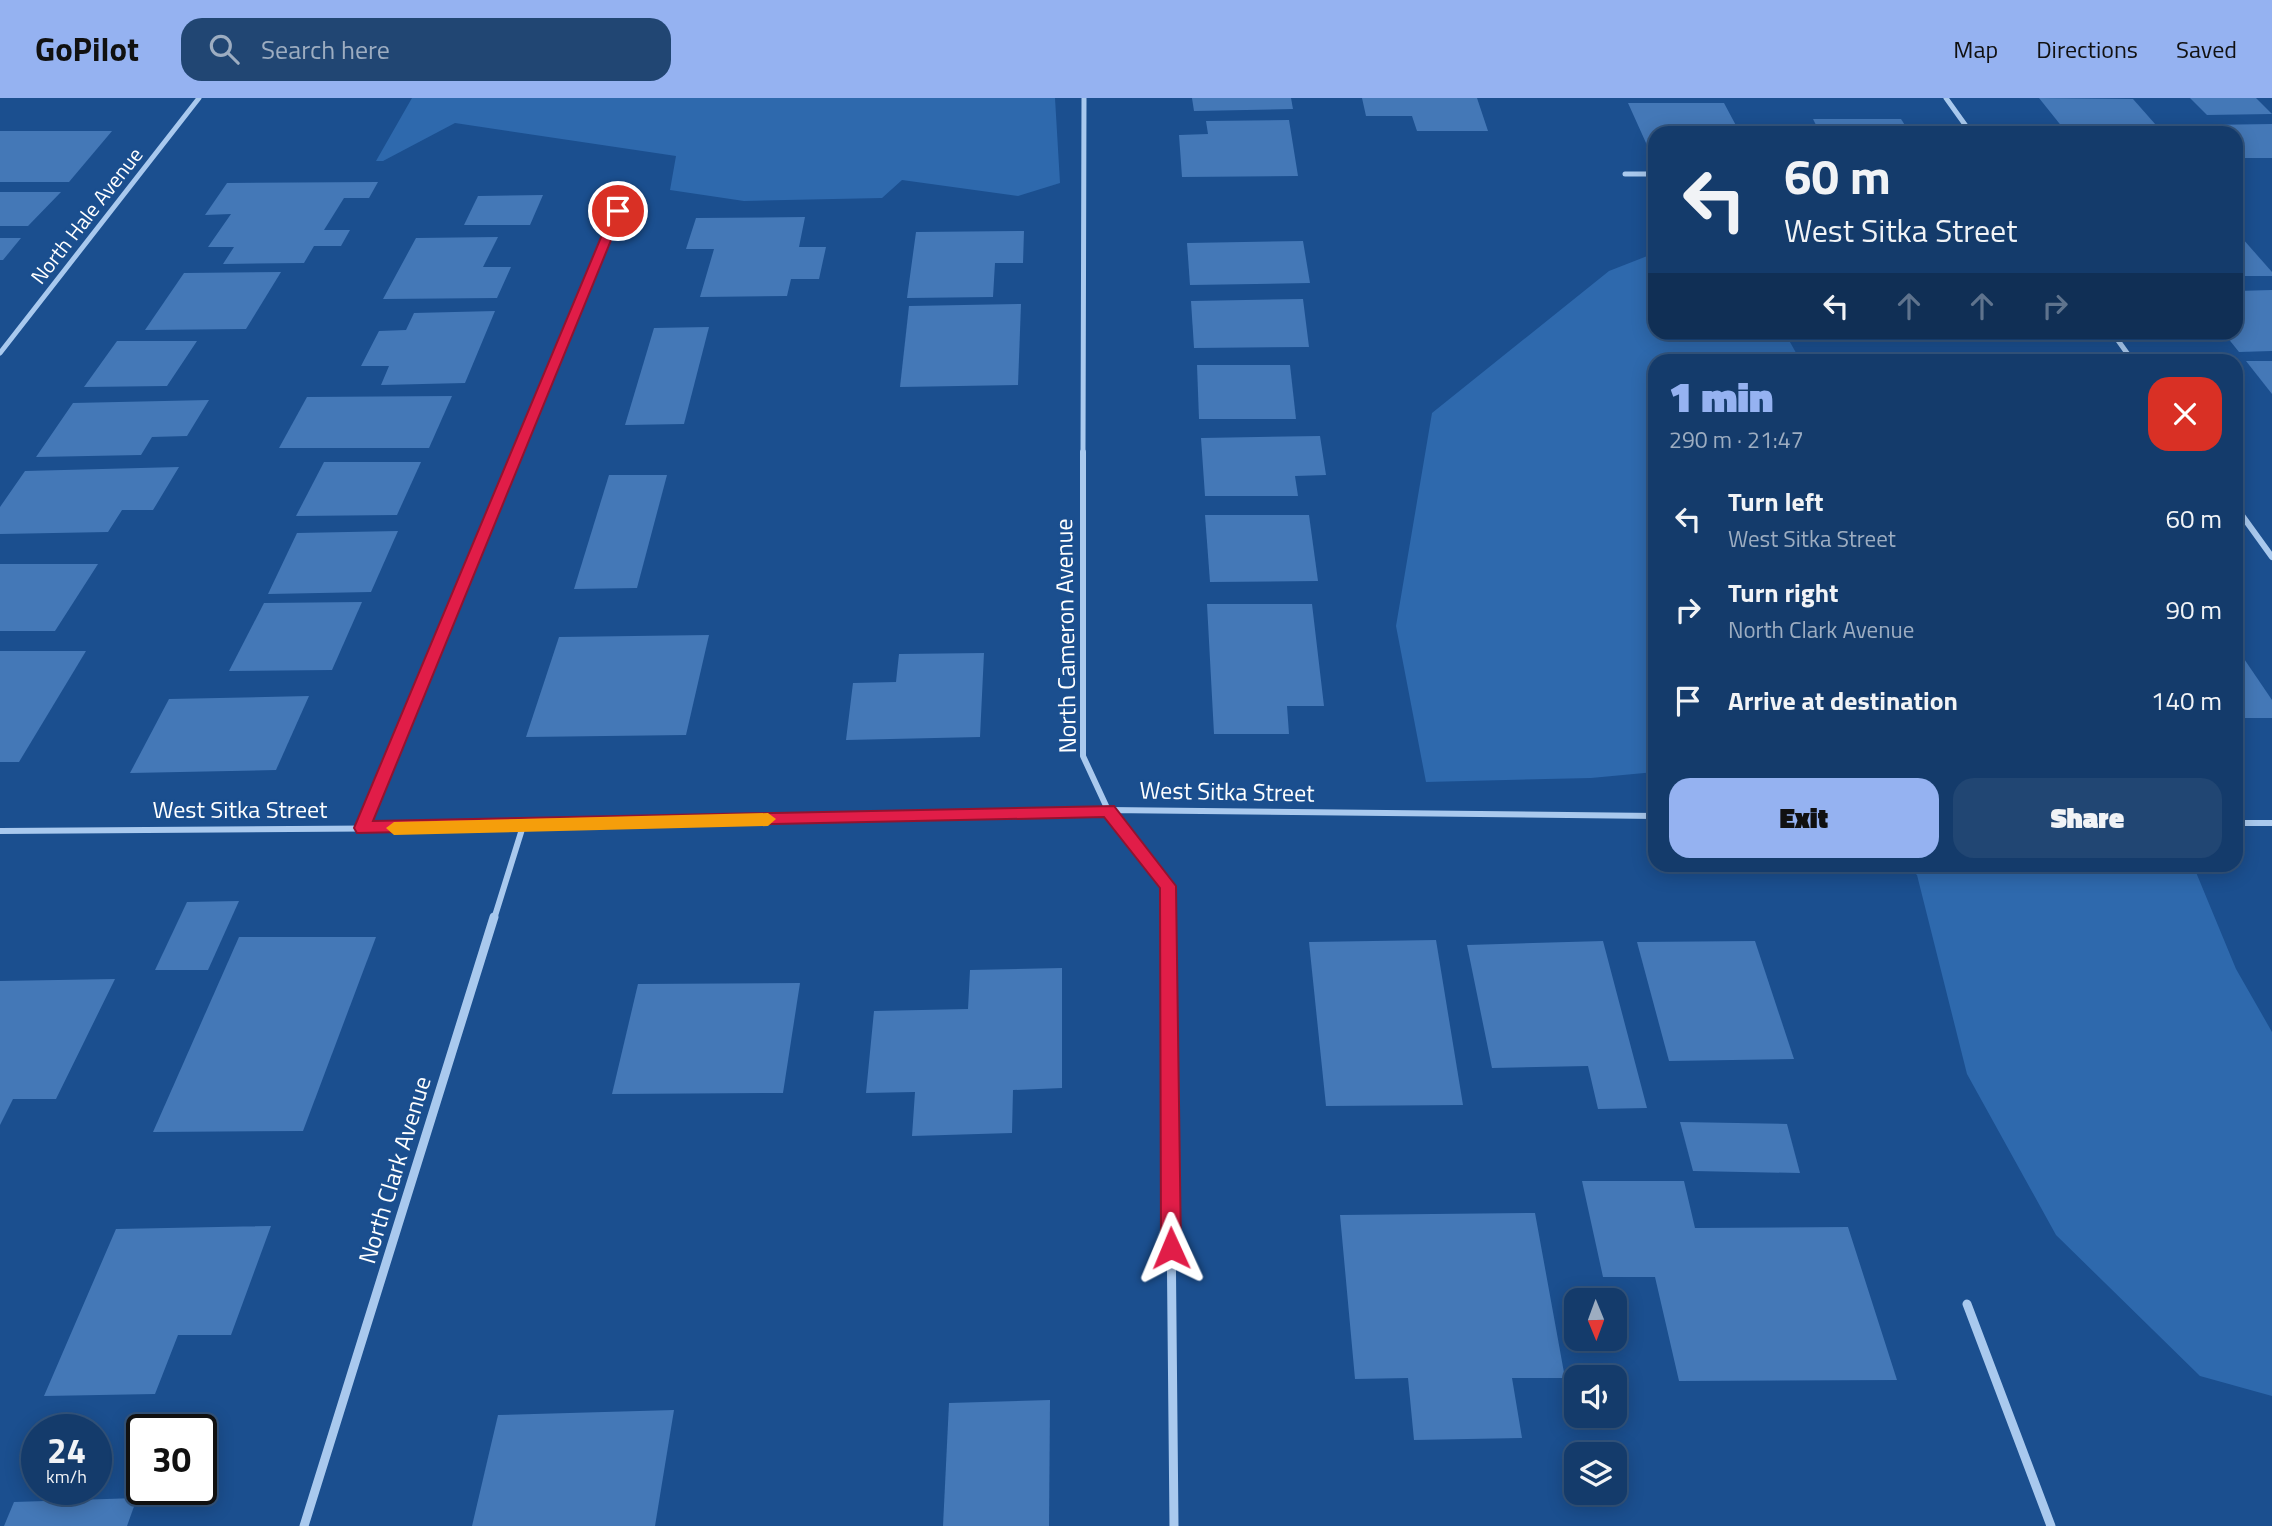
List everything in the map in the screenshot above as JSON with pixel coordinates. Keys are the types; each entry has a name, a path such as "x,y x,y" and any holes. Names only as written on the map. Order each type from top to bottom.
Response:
{"street":[{"name":"North Hale Avenue","path":"0,353 199,98"},
{"name":"North Cameron Avenue","path":"1084,98 1083,756 1108,810 1168,886 1174,1526"},
{"path":"1946,98 1966,126"},
{"path":"1625,174 1648,174"},
{"path":"362,828 618,211"},
{"path":"2243,517 2272,557"},
{"name":"West Sitka Street","path":"0,831 523,826 1108,810 1648,816"},
{"path":"2243,823 2272,823"},
{"name":"North Clark Avenue","path":"304,1526 523,826"},
{"path":"1967,1304 2051,1526"}],"shaded area":[{"path":"412,98 1055,98 1060,183 1018,196 902,180 882,198 744,201 670,190 676,156 455,123 383,161 376,161"},
{"path":"1648,256 1648,340 1789,340 1797,354 1648,354 1648,773 1591,778 1426,782 1396,626 1432,413 1609,271"},
{"path":"1913,872 2196,872 2236,969 2272,1032 2272,1396 2200,1376 2056,1235 1967,1074 1917,875"}],"building":[{"path":"1192,98 1291,98 1293,109 1194,111"},
{"path":"1362,98 1477,98 1488,131 1417,131 1412,116 1366,116"},
{"path":"2039,98 2133,99 2157,126 2061,126"},
{"path":"2190,98 2256,98 2272,114 2207,115"},
{"path":"1628,103 1724,103 1736,126 1648,126 1648,147"},
{"path":"1813,119 1901,119 1906,126 1816,126"},
{"path":"1289,120 1298,176 1182,177 1179,135 1208,134 1206,121"},
{"path":"2272,124 2272,158 2243,158 2243,126 2204,125"},
{"path":"0,131 112,131 69,182 0,182"},
{"path":"378,182 369,198 344,198 324,230 350,230 341,246 314,246 304,263 223,264 234,247 208,247 231,214 205,215 227,183"},
{"path":"0,192 61,192 28,226 0,226"},
{"path":"543,195 530,225 464,225 478,196"},
{"path":"805,217 799,247 826,247 819,279 791,279 787,296 700,297 714,249 686,249 696,218"},
{"path":"1024,231 1023,263 995,263 993,297 907,298 916,232"},
{"path":"498,237 483,267 511,267 497,298 383,299 416,238"},
{"path":"0,238 21,238 3,260 0,260"},
{"path":"2243,239 2272,272 2272,276 2243,276"},
{"path":"1303,241 1310,283 1190,285 1187,243"},
{"path":"281,272 246,329 145,330 184,273"},
{"path":"2272,290 2272,351 2239,352 2229,340 2243,340 2243,291"},
{"path":"1303,299 1309,347 1194,348 1191,301"},
{"path":"1021,304 1018,385 900,387 909,306"},
{"path":"495,311 465,383 381,385 389,366 361,366 379,331 406,330 414,313"},
{"path":"709,327 684,424 625,425 654,328"},
{"path":"117,341 197,341 167,386 84,387"},
{"path":"2246,361 2272,361 2272,394"},
{"path":"1197,365 1290,365 1296,419 1199,419"},
{"path":"452,396 429,448 279,448 307,397"},
{"path":"209,400 187,436 152,437 141,455 36,457 73,403"},
{"path":"1320,436 1326,475 1295,476 1298,496 1205,496 1201,438"},
{"path":"324,462 421,462 397,515 296,516"},
{"path":"179,467 153,510 122,510 108,532 0,534 0,507 25,471"},
{"path":"609,475 667,475 637,588 574,589"},
{"path":"1205,515 1309,515 1318,581 1210,582"},
{"path":"398,531 371,592 268,594 297,533"},
{"path":"0,564 98,564 55,631 0,631"},
{"path":"362,602 332,670 229,671 264,603"},
{"path":"1207,604 1312,604 1324,706 1287,706 1289,734 1214,734"},
{"path":"709,635 686,735 526,737 559,637"},
{"path":"0,651 86,651 19,762 0,762"},
{"path":"984,653 980,737 846,740 853,683 896,682 899,654"},
{"path":"2243,657 2272,700 2272,718 2243,718"},
{"path":"309,696 276,770 130,773 169,699"},
{"path":"239,901 208,970 155,970 187,902"},
{"path":"239,937 376,937 303,1131 153,1132"},
{"path":"1436,940 1463,1105 1326,1106 1309,942"},
{"path":"1603,941 1647,1108 1598,1109 1588,1066 1492,1068 1467,945"},
{"path":"1755,941 1794,1059 1669,1061 1637,942"},
{"path":"1062,968 1062,1088 1013,1090 1012,1133 912,1136 915,1092 866,1093 874,1011 968,1009 970,970"},
{"path":"115,979 56,1099 13,1099 0,1125 0,981"},
{"path":"800,983 783,1093 612,1094 638,984"},
{"path":"1680,1122 1787,1124 1800,1173 1693,1171"},
{"path":"1582,1181 1684,1181 1695,1228 1848,1227 1897,1380 1679,1381 1655,1277 1603,1277"},
{"path":"1535,1213 1564,1378 1512,1378 1522,1438 1414,1440 1408,1378 1355,1379 1340,1215"},
{"path":"271,1226 231,1335 178,1335 155,1394 44,1396 116,1229"},
{"path":"1050,1400 1049,1526 943,1526 949,1403"},
{"path":"674,1410 655,1526 472,1526 498,1415"},
{"path":"126,1498 126,1505 134,1505 127,1526 4,1526 14,1502 21,1502 21,1505 112,1505 112,1499"}],"slow traffic":[{"path":"394,828 768,819"}],"route":[{"path":"618,211 362,828 1108,810 1168,886 1171,1248"}]}
